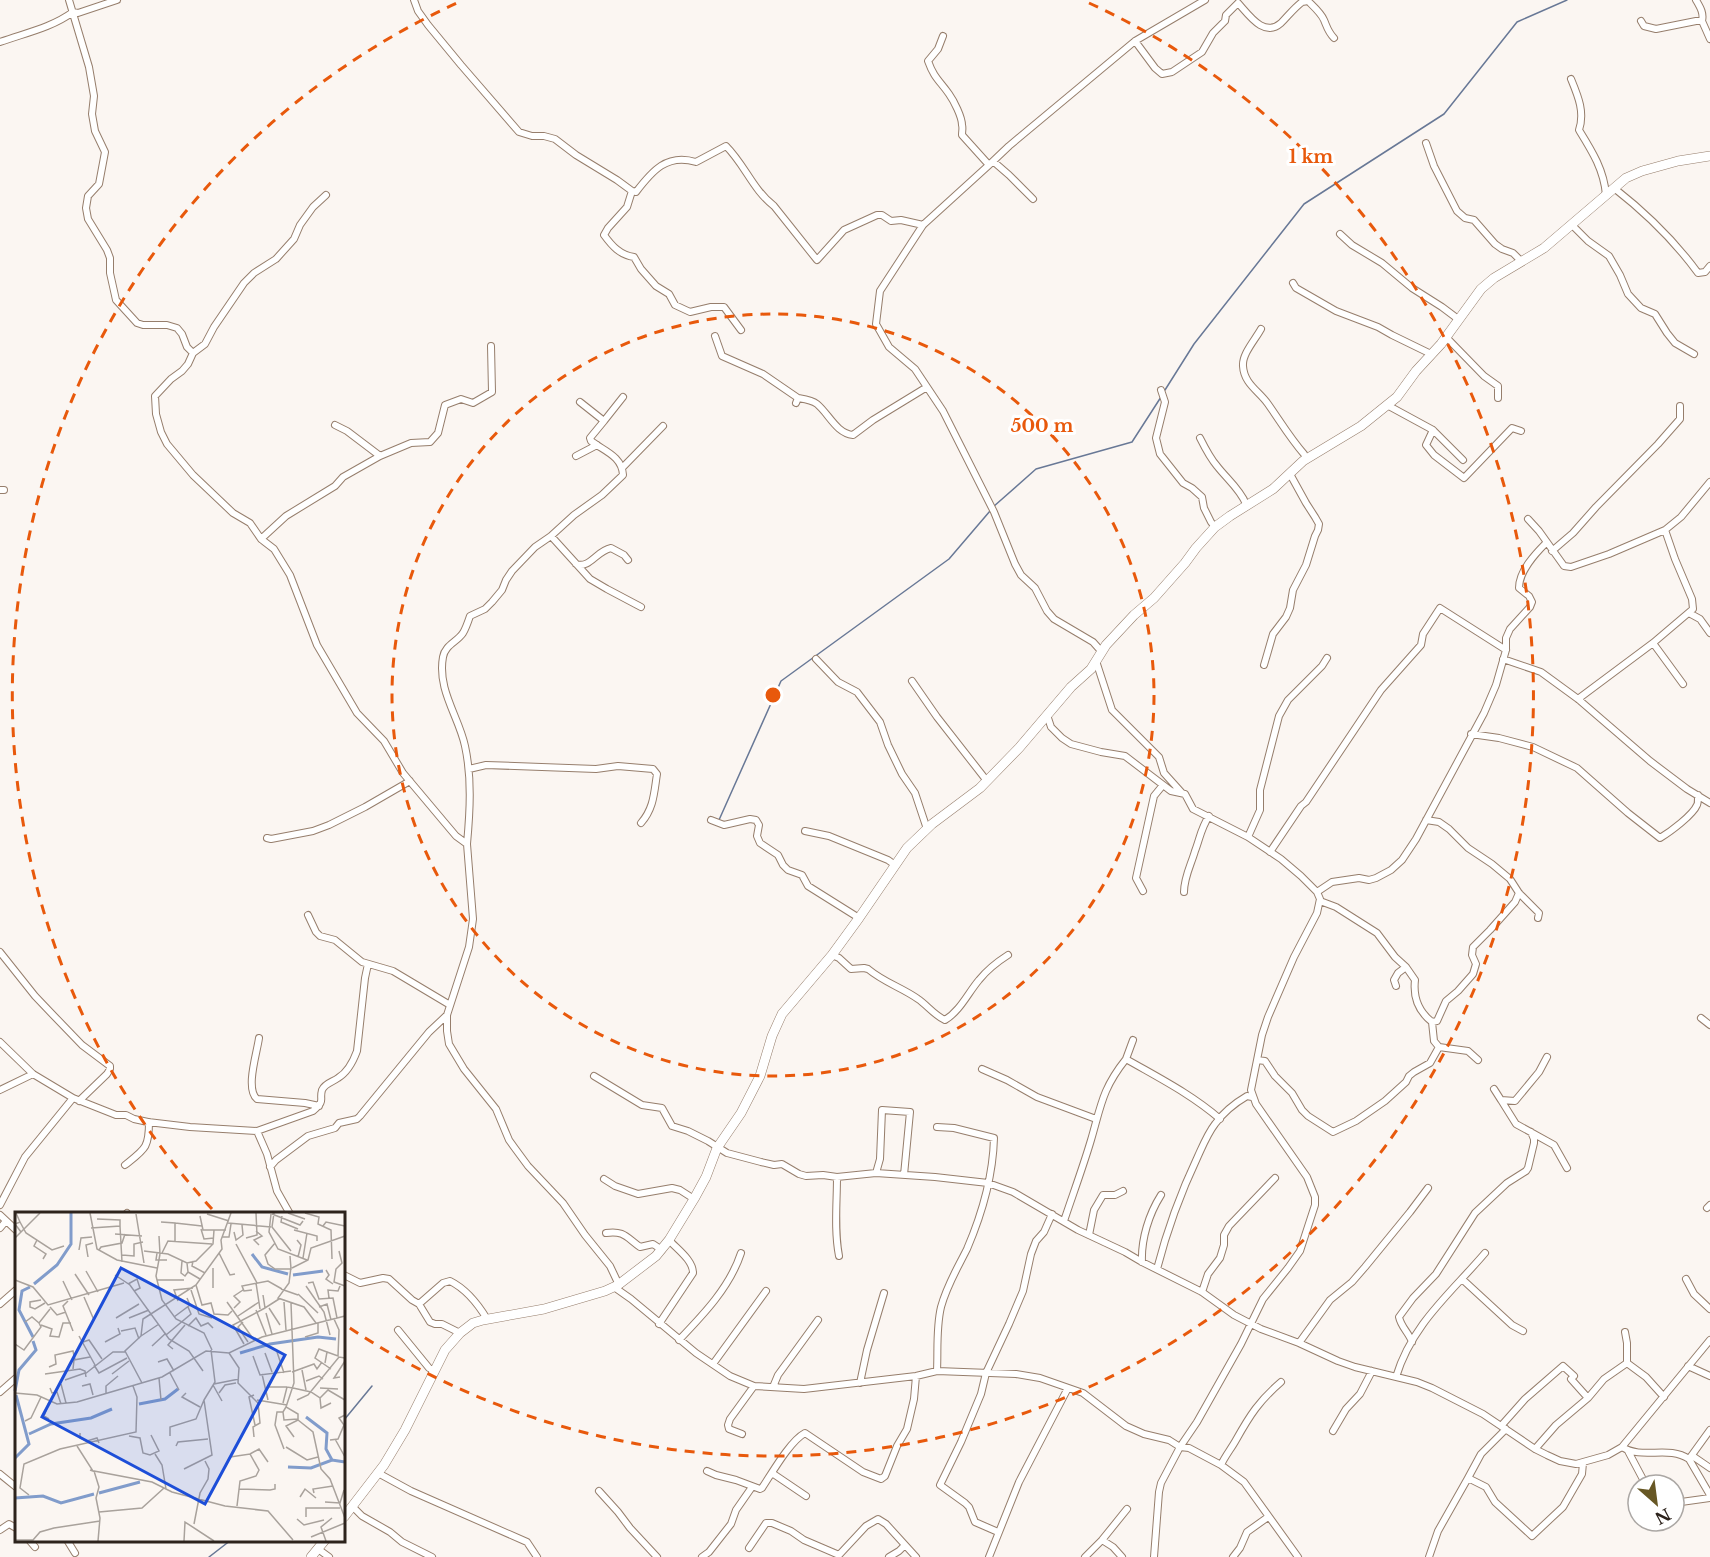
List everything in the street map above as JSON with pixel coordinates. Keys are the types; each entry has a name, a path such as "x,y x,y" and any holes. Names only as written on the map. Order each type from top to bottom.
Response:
{"street":[{"path":"69,0 89,67 94,96 92,114 105,152 99,184 88,196 86,208 88,219 110,258 110,273 116,300 137,323 177,328 187,347 194,353"},
{"path":"0,42 38,30 64,19 73,12 78,13 117,0"},
{"path":"414,0 418,11 428,25 519,132 555,139 632,191 636,192 650,174 664,163 685,159 696,162 726,147 737,157 766,201 774,206 818,260 850,226 877,216 882,215 891,220 923,225"},
{"path":"1101,651 1093,642 1054,620 1035,588 1021,575 994,512 943,411 915,369 889,346 876,324 880,291 923,225 1009,146 1134,41 1205,0"},
{"path":"1696,0 1710,39"},
{"path":"1134,41 1162,74 1172,72 1202,52 1213,33 1225,21 1226,15 1238,3 1263,27 1269,29 1276,27 1302,2 1308,2 1321,14 1334,38"},
{"path":"1641,21 1644,26 1656,29 1702,21"},
{"path":"943,36 938,49 928,61 932,74 950,95 958,110 963,124 962,135 1033,199"},
{"path":"1571,79 1581,106 1582,122 1579,130 1593,152 1610,192 1640,208 1681,250 1698,273 1705,272 1710,266"},
{"path":"1426,143 1434,166 1457,212 1465,218 1476,221 1495,244 1514,253 1521,262"},
{"path":"345,1516 378,1473 405,1430 446,1350 460,1333 473,1323 544,1309 616,1286 662,1250 694,1199 706,1177 717,1148 741,1113 760,1076 772,1036 782,1014 832,955 907,848 927,829 980,789 1019,748 1071,687 1088,673 1101,651 1134,615 1154,598 1215,527 1273,489 1306,459 1361,426 1397,397 1446,337 1480,289 1544,248 1626,178 1678,161 1710,156"},
{"path":"632,191 627,207 604,235 625,255 634,257 656,286 669,294 675,305 690,312 711,307 724,308 741,330"},
{"path":"326,195 313,207 300,225 294,239 276,258 244,283 205,344 194,353 182,371 155,396 156,414 167,444 193,475 233,513 250,523 261,539 274,549 290,575 317,645 357,713 384,741 410,781 445,824 467,844"},
{"path":"1572,225 1588,242 1609,256 1628,294 1641,308 1655,314 1675,343 1694,354"},
{"path":"1340,234 1352,245 1382,263 1407,284 1458,319"},
{"path":"1293,283 1296,288 1336,310 1378,327 1431,354"},
{"path":"1261,329 1245,355 1242,365 1252,389 1265,400 1306,459"},
{"path":"715,336 722,356 763,374 797,400 816,403 832,422 848,434 854,435 873,420 927,387"},
{"path":"1446,337 1484,376 1498,386 1498,398"},
{"path":"261,539 286,516 335,486 343,477 380,456 411,443 430,442 438,433 445,405 461,399 473,403 492,392 491,346"},
{"path":"1161,390 1165,402 1156,438 1160,454 1183,483 1202,496 1204,508 1215,527"},
{"path":"623,397 590,438 597,446 620,461 623,475 535,547 512,571 502,590 492,602 485,609 470,616 462,634 446,649 443,656 442,674 447,697 465,744 469,769 467,844 473,906 471,938 447,1015 450,1044 464,1069 496,1109 509,1140 528,1166 564,1203 585,1235 610,1266 616,1286 659,1324 730,1376 754,1386 804,1389 916,1376 938,1371 1016,1374 1040,1378 1083,1393 1126,1426 1144,1434 1169,1440 1180,1447 1189,1448 1221,1465 1244,1482 1298,1557"},
{"path":"580,402 604,421"},
{"path":"1387,405 1433,430 1463,460"},
{"path":"1552,551 1573,533 1658,444 1680,419 1680,406"},
{"path":"335,425 347,431 380,456"},
{"path":"623,467 663,426"},
{"path":"1433,430 1426,445 1434,455 1464,478 1512,428 1521,431"},
{"path":"1200,438 1216,464 1248,505"},
{"path":"576,456 597,446"},
{"path":"1264,665 1273,634 1290,608 1293,590 1306,565 1319,524 1290,474"},
{"path":"1528,519 1564,566 1571,567 1609,554 1665,530 1681,517 1710,482"},
{"path":"1578,699 1653,643 1693,609 1692,598 1665,530"},
{"path":"551,536 590,579 641,607"},
{"path":"1317,892 1332,882 1359,878 1369,880 1391,870 1407,853 1484,712 1506,650 1506,638 1510,629 1532,602 1519,588 1519,581 1533,556 1546,543"},
{"path":"574,562 583,566 599,553 611,548 628,560"},
{"path":"1270,852 1381,690 1421,645 1423,634 1440,608 1506,650"},
{"path":"1689,613 1700,619 1710,633"},
{"path":"1653,643 1683,684"},
{"path":"816,658 832,677 857,692 880,722 902,774 915,793 927,829"},
{"path":"1248,837 1260,810 1260,790 1279,717 1288,700 1327,658"},
{"path":"1503,659 1541,672 1578,699 1650,761 1710,803"},
{"path":"1096,661 1112,710 1159,757 1164,773 1189,799 1193,809 1248,837 1270,852 1301,876 1317,892 1320,901 1317,913 1294,957 1268,1017 1251,1090 1252,1097 1306,1177 1315,1197 1315,1205 1300,1251 1263,1299 1241,1344 1161,1483 1154,1557"},
{"path":"1088,673 1100,677"},
{"path":"912,681 987,781"},
{"path":"1047,715 1051,727 1071,744 1125,756 1171,791 1182,793"},
{"path":"1471,734 1499,738 1533,747 1577,768 1660,838 1678,826 1694,810 1698,805 1698,795"},
{"path":"469,769 486,765 596,769 618,766 653,769 657,774 652,805 641,823"},
{"path":"267,838 313,831 365,807 410,781"},
{"path":"1143,891 1136,878 1154,796 1163,785"},
{"path":"1184,892 1184,881 1202,827 1209,816"},
{"path":"711,820 724,825 750,819 756,820 759,825 760,843 777,855 788,870 802,875 808,886 859,918"},
{"path":"1426,820 1439,822 1449,829 1468,848 1510,879 1519,893 1539,913 1538,918"},
{"path":"805,831 829,836 895,865"},
{"path":"1432,1022 1437,1021 1446,1001 1473,974 1476,964 1472,956 1473,947 1515,902 1519,893"},
{"path":"1320,901 1336,906 1374,930 1399,962 1406,967 1415,980 1414,990 1423,1015 1432,1022 1434,1041 1438,1047 1468,1051 1478,1060"},
{"path":"308,915 320,936 335,940 362,962 393,972 450,1005"},
{"path":"0,952 35,996 82,1045 110,1066 107,1074 76,1100 25,1157 0,1205"},
{"path":"832,955 839,957 851,969 868,969 890,985 909,993 945,1020 956,1011 979,980 1008,955"},
{"path":"0,1042 33,1074 76,1100 116,1115 126,1114 134,1119 148,1122 257,1131 308,1114 319,1106 324,1086 346,1071 354,1060 369,964"},
{"path":"1396,986 1394,980 1398,973 1406,967"},
{"path":"270,1167 308,1136 335,1128 339,1123 357,1119 429,1032 447,1015"},
{"path":"1701,1018 1710,1025"},
{"path":"259,1038 253,1066 252,1092 254,1098 319,1106"},
{"path":"1064,1221 1105,1092 1114,1074 1126,1059 1132,1040"},
{"path":"1257,1060 1265,1061 1272,1074 1292,1093 1308,1116 1333,1132 1356,1121 1385,1101 1406,1082 1409,1076 1430,1063 1438,1047"},
{"path":"1501,1100 1515,1101 1539,1072 1547,1057"},
{"path":"1126,1059 1176,1086 1220,1119"},
{"path":"982,1069 1037,1097 1096,1119"},
{"path":"0,1090 33,1074"},
{"path":"594,1076 642,1105 662,1108 672,1126 698,1136 717,1148 761,1162 782,1164 806,1176 837,1177 876,1173 904,1175 988,1184 1013,1192 1089,1235 1202,1292 1234,1315 1261,1329 1338,1361 1432,1388 1483,1414 1535,1449 1560,1461 1576,1464 1625,1449 1710,1340"},
{"path":"1494,1089 1516,1124 1554,1145 1567,1168"},
{"path":"1157,1269 1166,1233 1206,1140 1220,1119 1246,1096 1252,1097"},
{"path":"876,1173 880,1159 882,1110 891,1110 910,1112 904,1175"},
{"path":"125,1165 145,1147 149,1139 148,1122"},
{"path":"937,1127 954,1128 994,1138 994,1155 988,1184 970,1239 942,1306 938,1324 938,1371"},
{"path":"257,1131 267,1154 277,1191 289,1212"},
{"path":"1412,1342 1411,1337 1400,1323 1399,1317 1436,1274 1475,1213 1507,1183 1526,1172 1534,1143 1531,1132"},
{"path":"837,1177 836,1218 839,1256"},
{"path":"604,1179 621,1189 638,1194 672,1188 694,1199"},
{"path":"1202,1292 1208,1274 1220,1258 1224,1235 1229,1226 1275,1179"},
{"path":"1299,1343 1330,1300 1352,1282 1428,1188"},
{"path":"1089,1235 1094,1210 1103,1195 1115,1195 1123,1191"},
{"path":"1142,1262 1146,1231 1161,1195"},
{"path":"998,1532 975,1522 969,1507 940,1485 961,1442 981,1394 986,1373 1023,1292 1036,1241 1044,1232 1052,1214"},
{"path":"0,1215 15,1229"},
{"path":"0,1228 6,1221"},
{"path":"606,1233 617,1232 640,1247 653,1244 662,1250"},
{"path":"659,1324 693,1274 690,1263 669,1240"},
{"path":"1396,1377 1414,1336 1428,1316 1485,1252"},
{"path":"680,1340 724,1286 734,1271 741,1253"},
{"path":"345,1276 360,1283 383,1278 389,1279 419,1304 430,1322 442,1324 460,1333"},
{"path":"1686,1279 1694,1294 1710,1309"},
{"path":"1462,1280 1512,1325 1523,1331"},
{"path":"419,1304 443,1283 450,1281 473,1299 487,1319"},
{"path":"0,1304 15,1291"},
{"path":"712,1364 766,1291"},
{"path":"860,1383 867,1350 885,1293"},
{"path":"773,1387 778,1375 818,1320"},
{"path":"398,1330 429,1368 435,1371"},
{"path":"1625,1332 1627,1363"},
{"path":"1627,1363 1646,1377 1664,1397"},
{"path":"1535,1449 1556,1425 1588,1398 1604,1379 1627,1363"},
{"path":"1429,1557 1438,1531 1481,1454 1525,1399 1563,1366 1574,1376 1571,1379 1588,1398"},
{"path":"1688,1366 1710,1376"},
{"path":"1333,1431 1346,1408 1360,1394 1372,1371"},
{"path":"707,1471 760,1489 799,1436 805,1433 863,1472 881,1479 885,1476 897,1446 907,1430 914,1399 916,1376"},
{"path":"0,1392 15,1379"},
{"path":"1221,1465 1226,1453 1256,1406 1281,1382"},
{"path":"742,1434 732,1431 728,1425 754,1386"},
{"path":"989,1557 1018,1482 1068,1388"},
{"path":"1689,1459 1710,1430"},
{"path":"1625,1449 1644,1454 1669,1452 1682,1454 1689,1459 1710,1496 1686,1501"},
{"path":"1625,1449 1639,1473"},
{"path":"1689,1459 1694,1458 1710,1468"},
{"path":"1468,1478 1486,1487 1495,1502 1532,1536 1563,1507 1582,1474 1583,1462"},
{"path":"378,1473 411,1491 527,1542 537,1557"},
{"path":"772,1473 806,1496"},
{"path":"0,1474 15,1487"},
{"path":"702,1557 710,1552 731,1524 736,1510 752,1487"},
{"path":"599,1491 657,1557"},
{"path":"352,1506 362,1516 390,1532 402,1542 432,1557"},
{"path":"1085,1557 1127,1509"},
{"path":"1233,1557 1247,1532 1268,1517"},
{"path":"749,1548 766,1523 772,1523 839,1555 866,1526 878,1519 886,1524 916,1557"},
{"path":"0,1530 9,1524 15,1527"},
{"path":"1102,1540 1113,1546 1122,1557"},
{"path":"30,1542 34,1547"},
{"path":"68,1542 75,1552"},
{"path":"310,1557 322,1545 329,1557"},
{"path":"889,1557 904,1545"}],"waterway":[{"path":"1165,390 1194,344 1304,204 1444,114 1517,22 1567,0"},
{"path":"993,507 1036,469 1132,442 1161,397"},
{"path":"719,820 781,681 949,559 990,511"},
{"path":"345,1419 372,1386"},
{"path":"209,1557 228,1542"}]}
